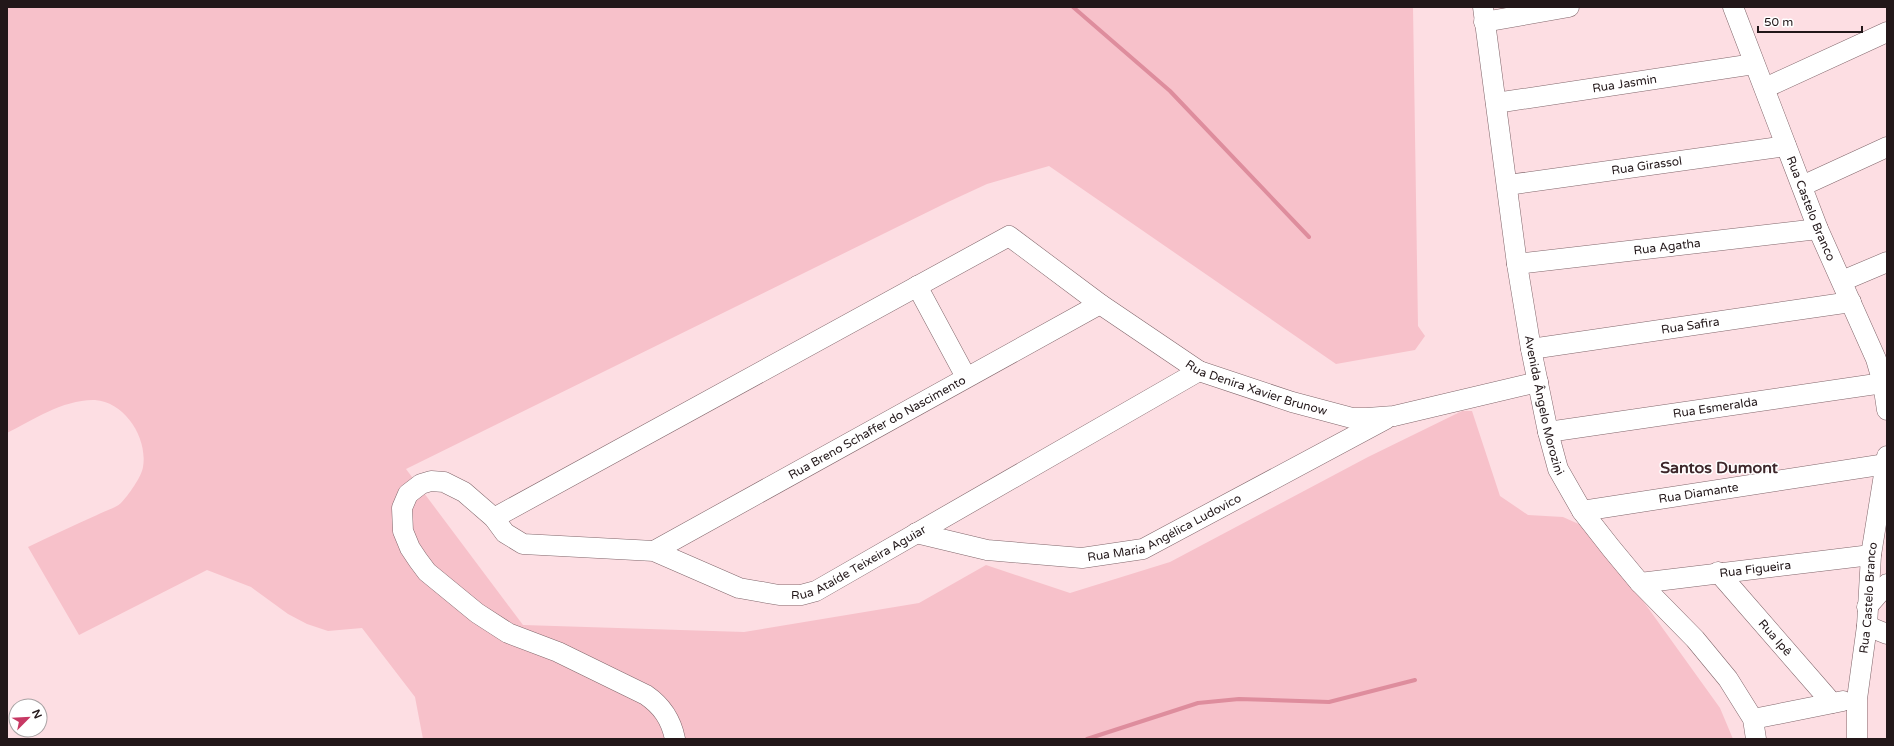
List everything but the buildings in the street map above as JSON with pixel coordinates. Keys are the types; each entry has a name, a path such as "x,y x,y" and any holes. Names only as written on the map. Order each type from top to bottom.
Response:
{"street":[{"path":"1483,14 1569,7"},
{"name":"Rua Castelo Branco","path":"1735,9 1754,64 1818,230 1851,302 1881,356 1887,410"},
{"name":"Avenida Ângelo Morozini","path":"1483,14 1508,185 1517,264 1531,349 1548,432 1558,469 1582,511 1640,583 1713,660 1728,679 1753,719 1756,739"},
{"path":"1764,88 1887,32"},
{"name":"Rua Jasmin","path":"1496,103 1754,64"},
{"name":"Rua Girassol","path":"1508,185 1786,146"},
{"path":"1802,186 1887,147"},
{"name":"Rua Agatha","path":"1517,264 1818,230"},
{"name":"Rua Denira Xavier Brunow","path":"917,286 1005,236 1013,237 1100,304 1199,371 1292,402 1352,418 1394,416 1538,382"},
{"path":"1842,282 1887,262"},
{"path":"494,518 917,286 966,377"},
{"name":"Rua Safira","path":"1531,349 1851,302"},
{"name":"Rua Breno Schaffer do Nascimento","path":"654,551 1100,304"},
{"name":"Rua Ataíde Teixeira Aguiar","path":"675,739 672,726 658,703 646,695 558,652 508,634 477,613 427,572 410,548 403,531 402,508 408,494 421,484 431,481 444,482 464,492 494,518 506,533 523,544 654,551 739,588 779,595 801,595 816,591 1199,371"},
{"name":"Rua Esmeralda","path":"1548,432 1883,383"},
{"name":"Rua Maria Angélica Ludovico","path":"916,533 987,550 1082,558 1143,549 1358,436 1370,426 1394,416"},
{"name":"Rua Castelo Branco","path":"1857,739 1857,699 1867,617 1871,555 1887,460"},
{"name":"Rua Diamante","path":"1582,511 1887,460"},
{"name":"Rua Figueira","path":"1640,583 1718,572 1871,555"},
{"name":"Rua Ipê","path":"1718,572 1832,703"},
{"path":"1887,584 1867,617 1887,634"},
{"path":"1753,719 1857,699"}],"shaded area":[{"path":"7,7 1413,7 1418,326 1425,336 1415,350 1336,364 1049,166 987,184 948,202 406,469 523,625 744,632 919,603 986,565 1070,593 1170,562 1368,457 1462,411 1472,411 1500,496 1528,515 1563,517 1592,530 1720,708 1733,739 423,739 415,697 362,628 328,631 307,624 288,614 251,587 207,570 79,635 28,547 119,505 131,491 140,475 143,467 144,456 138,434 125,414 106,402 95,400 72,403 49,411 7,433"}],"waterway":[{"path":"1073,7 1170,91 1309,237"},
{"path":"1087,739 1198,703 1239,699 1329,702 1415,680"}],"district":[{"name":"Santos Dumont","path":"1719,468"}]}
